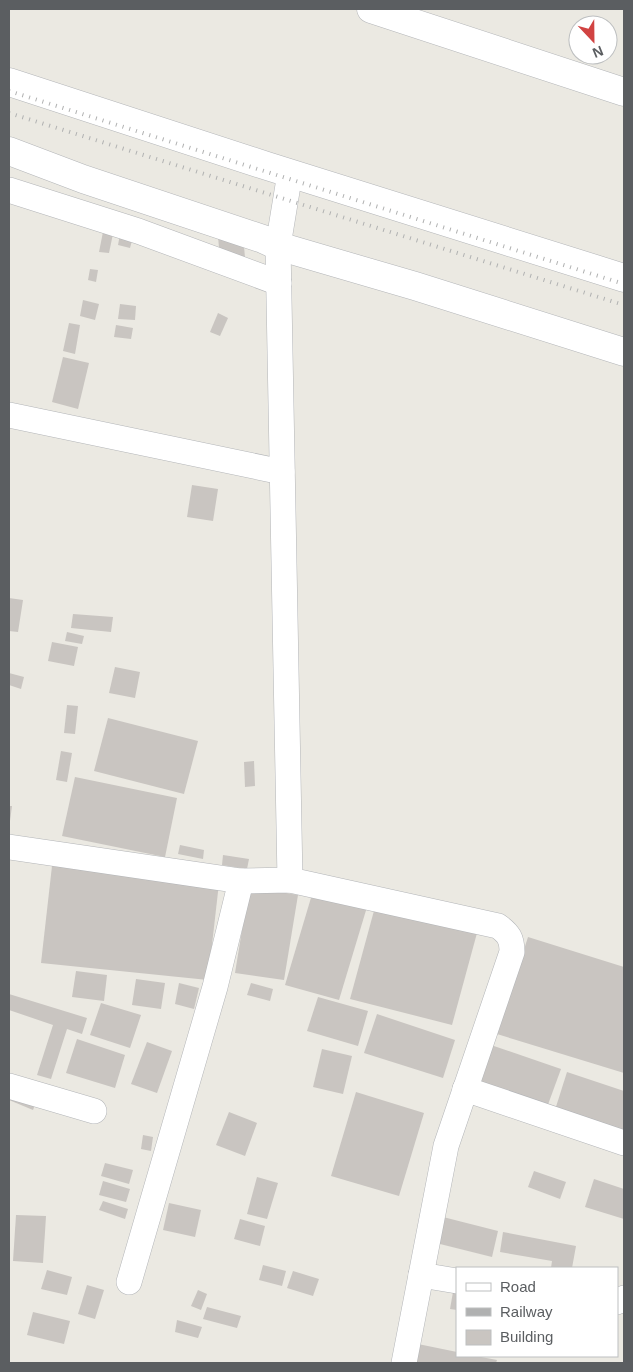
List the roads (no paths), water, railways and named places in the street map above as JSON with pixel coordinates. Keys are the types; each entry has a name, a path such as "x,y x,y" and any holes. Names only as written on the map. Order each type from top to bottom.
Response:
{"street":[{"path":"371,9 624,92"},
{"path":"9,82 624,278"},
{"path":"9,151 83,179 263,239 278,246 415,286 624,352"},
{"path":"290,173 278,246 290,880"},
{"path":"9,190 138,231 278,283"},
{"path":"9,415 282,472"},
{"path":"9,847 242,881 290,880 498,926 507,933 512,941 512,952 446,1146 404,1363"},
{"path":"129,1282 215,987 242,881"},
{"path":"9,1086 94,1111"},
{"path":"466,1089 624,1143"},
{"path":"421,1275 456,1280"}],"railway":[{"path":"9,91 624,284"},
{"path":"9,113 624,305"}]}
